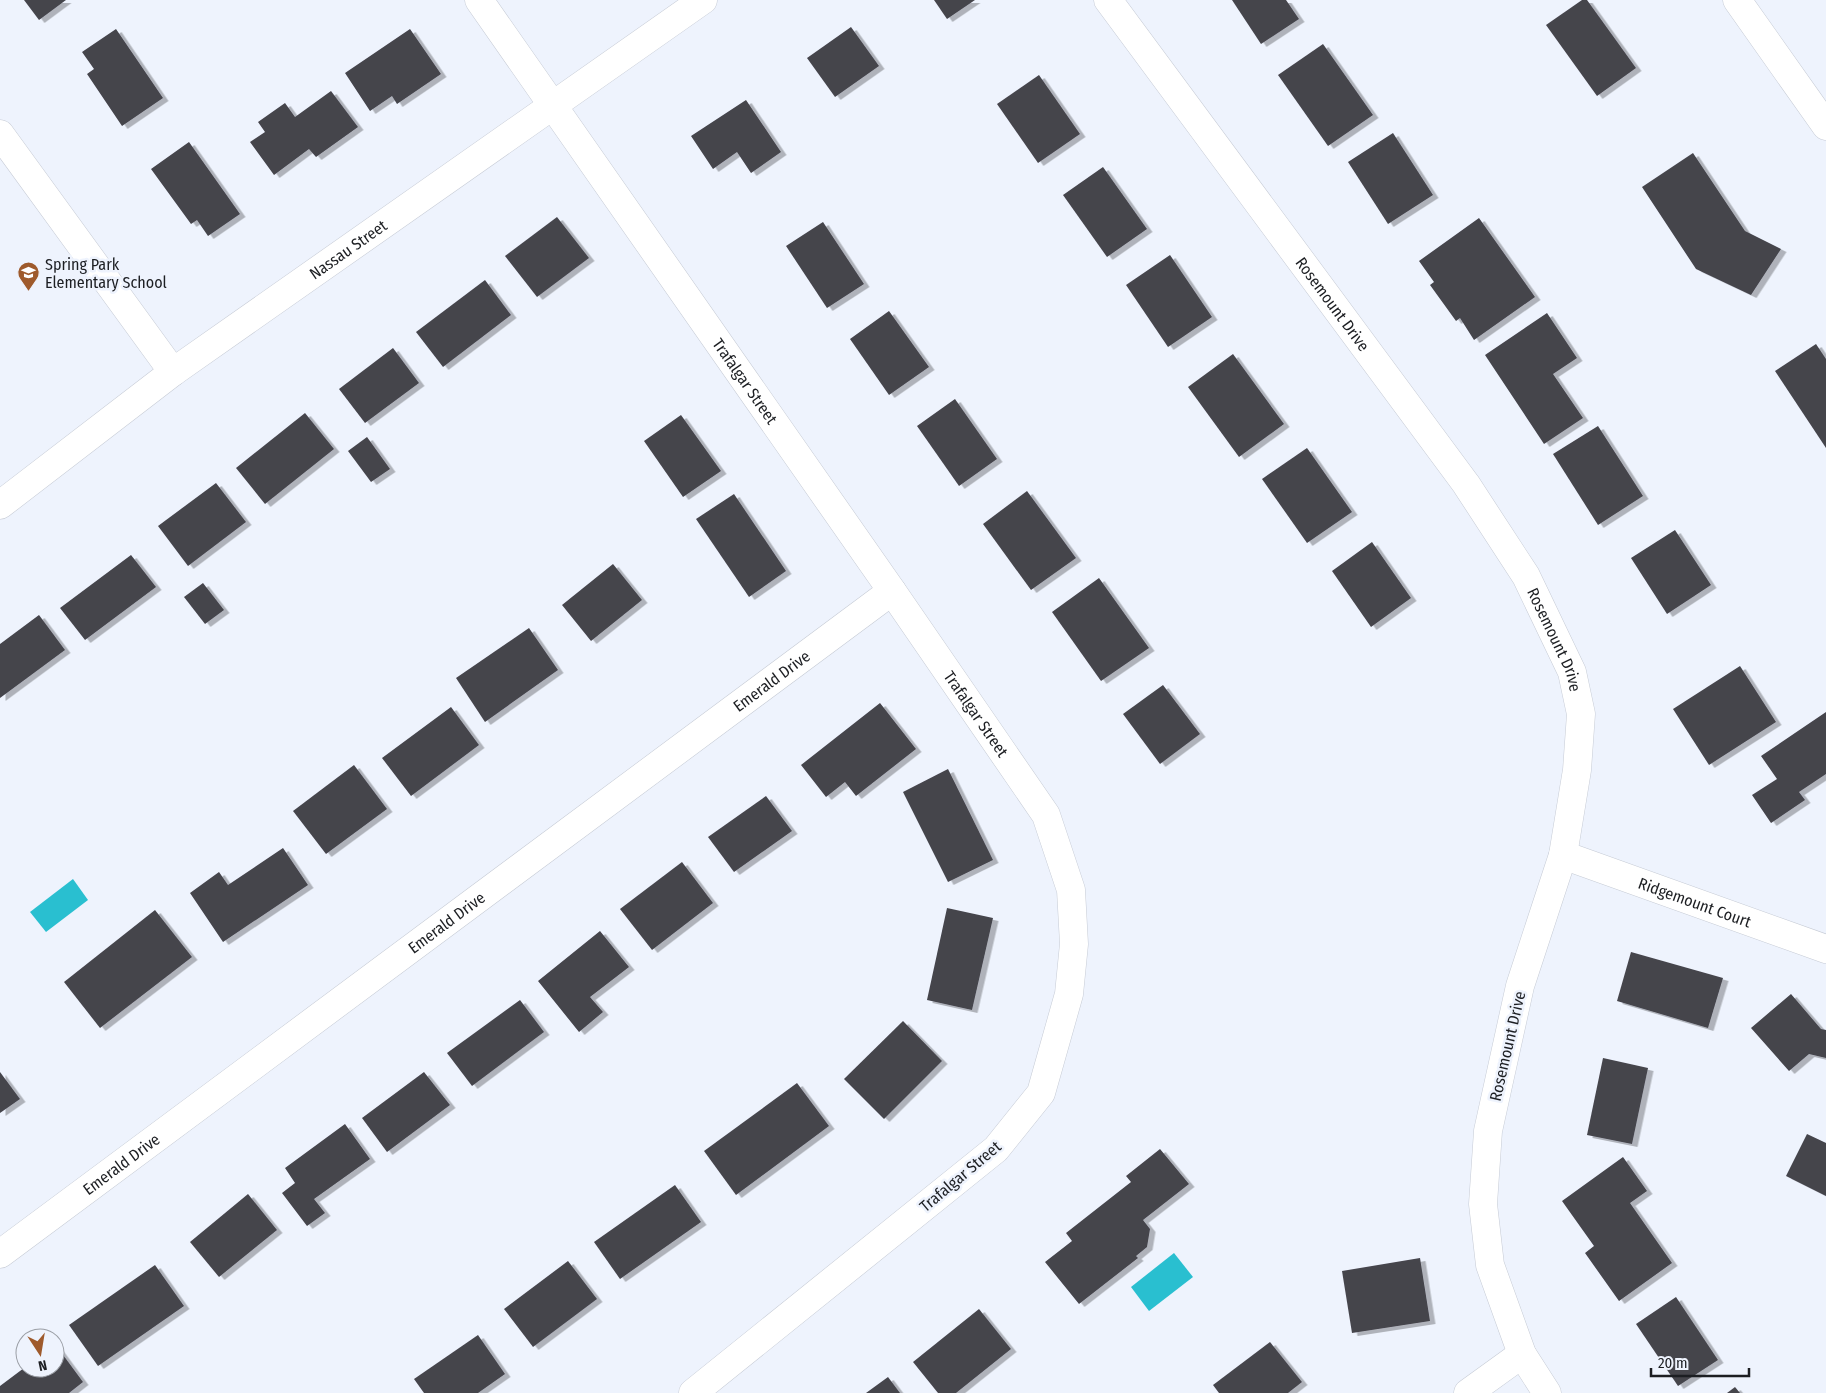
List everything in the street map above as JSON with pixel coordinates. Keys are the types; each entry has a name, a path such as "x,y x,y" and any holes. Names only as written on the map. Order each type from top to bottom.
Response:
{"street":[{"name":"Trafalgar Street","path":"480,0 1046,815 1071,890 1074,944 1069,994 1041,1093 996,1149 693,1393"},
{"name":"Nassau Street","path":"0,505 173,372 703,0"},
{"name":"Rosemount Drive","path":"1108,0 1466,484 1526,576 1572,672 1581,714 1577,770 1563,855 1520,986 1488,1131 1483,1204 1490,1265 1522,1354 1547,1393"},
{"path":"1737,0 1826,126"},
{"path":"0,134 173,372"},
{"name":"Emerald Drive","path":"0,1254 892,591"},
{"name":"Ridgemount Court","path":"1563,855 1826,949"},
{"path":"1468,1393 1522,1354"}],"water":[{"path":"73,879 88,900 46,932 30,912"},
{"path":"1174,1253 1193,1277 1149,1311 1131,1287"}],"building":[{"path":"24,0 66,0 39,20"},
{"path":"934,0 975,0 947,19"},
{"path":"1232,0 1286,0 1299,19 1261,44"},
{"path":"1582,0 1587,0 1636,68 1597,96 1546,25"},
{"path":"851,27 879,66 835,97 807,58"},
{"path":"116,29 163,98 122,126 87,74 94,69 82,52"},
{"path":"410,29 441,74 397,104 392,96 370,111 345,73"},
{"path":"1323,44 1373,115 1328,146 1278,75"},
{"path":"1039,75 1080,134 1038,163 997,104"},
{"path":"331,91 358,127 316,157 309,149 274,175 250,142 265,132 258,122 285,103 295,117"},
{"path":"746,100 781,152 751,173 737,152 713,169 691,136"},
{"path":"1393,133 1433,195 1388,224 1348,162"},
{"path":"189,142 240,214 208,236 197,220 191,224 151,169"},
{"path":"1693,153 1745,231 1781,249 1751,295 1696,269 1642,187"},
{"path":"1103,167 1147,229 1107,257 1063,195"},
{"path":"557,217 589,258 537,297 505,256"},
{"path":"1479,218 1535,297 1474,340 1460,318 1456,321 1430,285 1434,282 1419,261"},
{"path":"823,222 864,284 827,308 786,246"},
{"path":"1170,255 1212,317 1168,347 1126,285"},
{"path":"485,280 511,315 443,367 416,332"},
{"path":"889,311 929,367 889,395 850,339"},
{"path":"1547,313 1577,358 1553,374 1583,418 1544,444 1485,355"},
{"path":"1816,344 1826,359 1826,448 1775,371"},
{"path":"393,348 419,383 365,423 339,389"},
{"path":"1233,354 1284,424 1239,457 1188,387"},
{"path":"955,399 997,459 959,486 917,426"},
{"path":"305,413 334,449 265,504 236,468"},
{"path":"681,415 721,471 683,497 644,441"},
{"path":"1598,426 1643,496 1598,525 1553,454"},
{"path":"367,437 390,469 371,482 348,451"},
{"path":"1307,448 1352,512 1307,543 1262,479"},
{"path":"216,483 246,522 188,566 158,526"},
{"path":"1027,491 1076,558 1031,590 983,524"},
{"path":"734,494 786,571 749,597 696,519"},
{"path":"1675,530 1711,585 1667,614 1631,558"},
{"path":"1372,542 1411,598 1371,627 1332,571"},
{"path":"131,555 156,587 85,640 60,608"},
{"path":"613,564 642,600 591,641 562,605"},
{"path":"1099,578 1149,648 1101,681 1052,612"},
{"path":"203,583 224,610 205,624 184,597"},
{"path":"39,615 65,650 0,698 0,644"},
{"path":"529,628 558,670 485,722 456,678"},
{"path":"1740,666 1776,722 1709,765 1673,709"},
{"path":"1163,685 1200,734 1160,764 1123,714"},
{"path":"880,703 916,749 856,796 845,782 826,797 801,765"},
{"path":"451,707 479,745 411,796 382,758"},
{"path":"1826,712 1826,774 1799,792 1805,800 1771,823 1752,795 1777,779 1761,756"},
{"path":"354,765 387,809 326,854 293,811"},
{"path":"948,769 993,860 948,882 903,792"},
{"path":"766,796 792,831 734,872 708,837"},
{"path":"283,848 308,885 223,942 190,893 219,872 228,885"},
{"path":"682,862 713,903 652,950 620,909"},
{"path":"947,908 993,918 972,1010 927,1000"},
{"path":"155,910 192,957 100,1028 64,982"},
{"path":"600,931 629,967 590,997 603,1012 579,1032 538,981"},
{"path":"1631,952 1723,978 1708,1028 1617,1001"},
{"path":"1791,994 1821,1029 1826,1030 1826,1058 1809,1054 1789,1071 1751,1028"},
{"path":"520,1000 544,1032 472,1086 447,1053"},
{"path":"903,1021 942,1061 884,1119 844,1079"},
{"path":"1603,1058 1648,1068 1632,1144 1587,1135"},
{"path":"0,1072 20,1099 0,1113"},
{"path":"424,1072 450,1105 387,1152 362,1118"},
{"path":"797,1083 829,1126 736,1195 704,1151"},
{"path":"345,1124 370,1159 314,1199 325,1213 307,1226 282,1193 295,1183 285,1168"},
{"path":"1807,1134 1826,1143 1826,1196 1786,1176"},
{"path":"1160,1149 1189,1184 1143,1220 1150,1229 1147,1247 1136,1256 1138,1258 1079,1304 1045,1262 1072,1241 1066,1233 1131,1182 1126,1176"},
{"path":"1623,1157 1647,1191 1630,1203 1672,1263 1619,1301 1585,1253 1594,1246 1562,1201"},
{"path":"675,1185 701,1222 620,1279 594,1242"},
{"path":"248,1194 277,1230 219,1277 190,1242"},
{"path":"1420,1258 1430,1321 1352,1333 1342,1271"},
{"path":"568,1261 597,1299 533,1347 504,1309"},
{"path":"155,1265 184,1306 98,1366 69,1325"},
{"path":"1676,1297 1718,1360 1678,1386 1636,1324"},
{"path":"979,1309 1011,1349 956,1393 938,1393 913,1362"},
{"path":"478,1335 505,1374 478,1393 424,1393 414,1379"},
{"path":"1270,1342 1302,1382 1288,1393 1219,1393 1213,1385"},
{"path":"65,1358 83,1382 69,1393 0,1393 0,1386 15,1375 15,1378 65,1378"},
{"path":"888,1377 900,1393 866,1393"},
{"path":"1735,1387 1740,1393 1727,1393"}],"place":[{"name":"Spring Park Elementary School","path":"29,292"}]}
